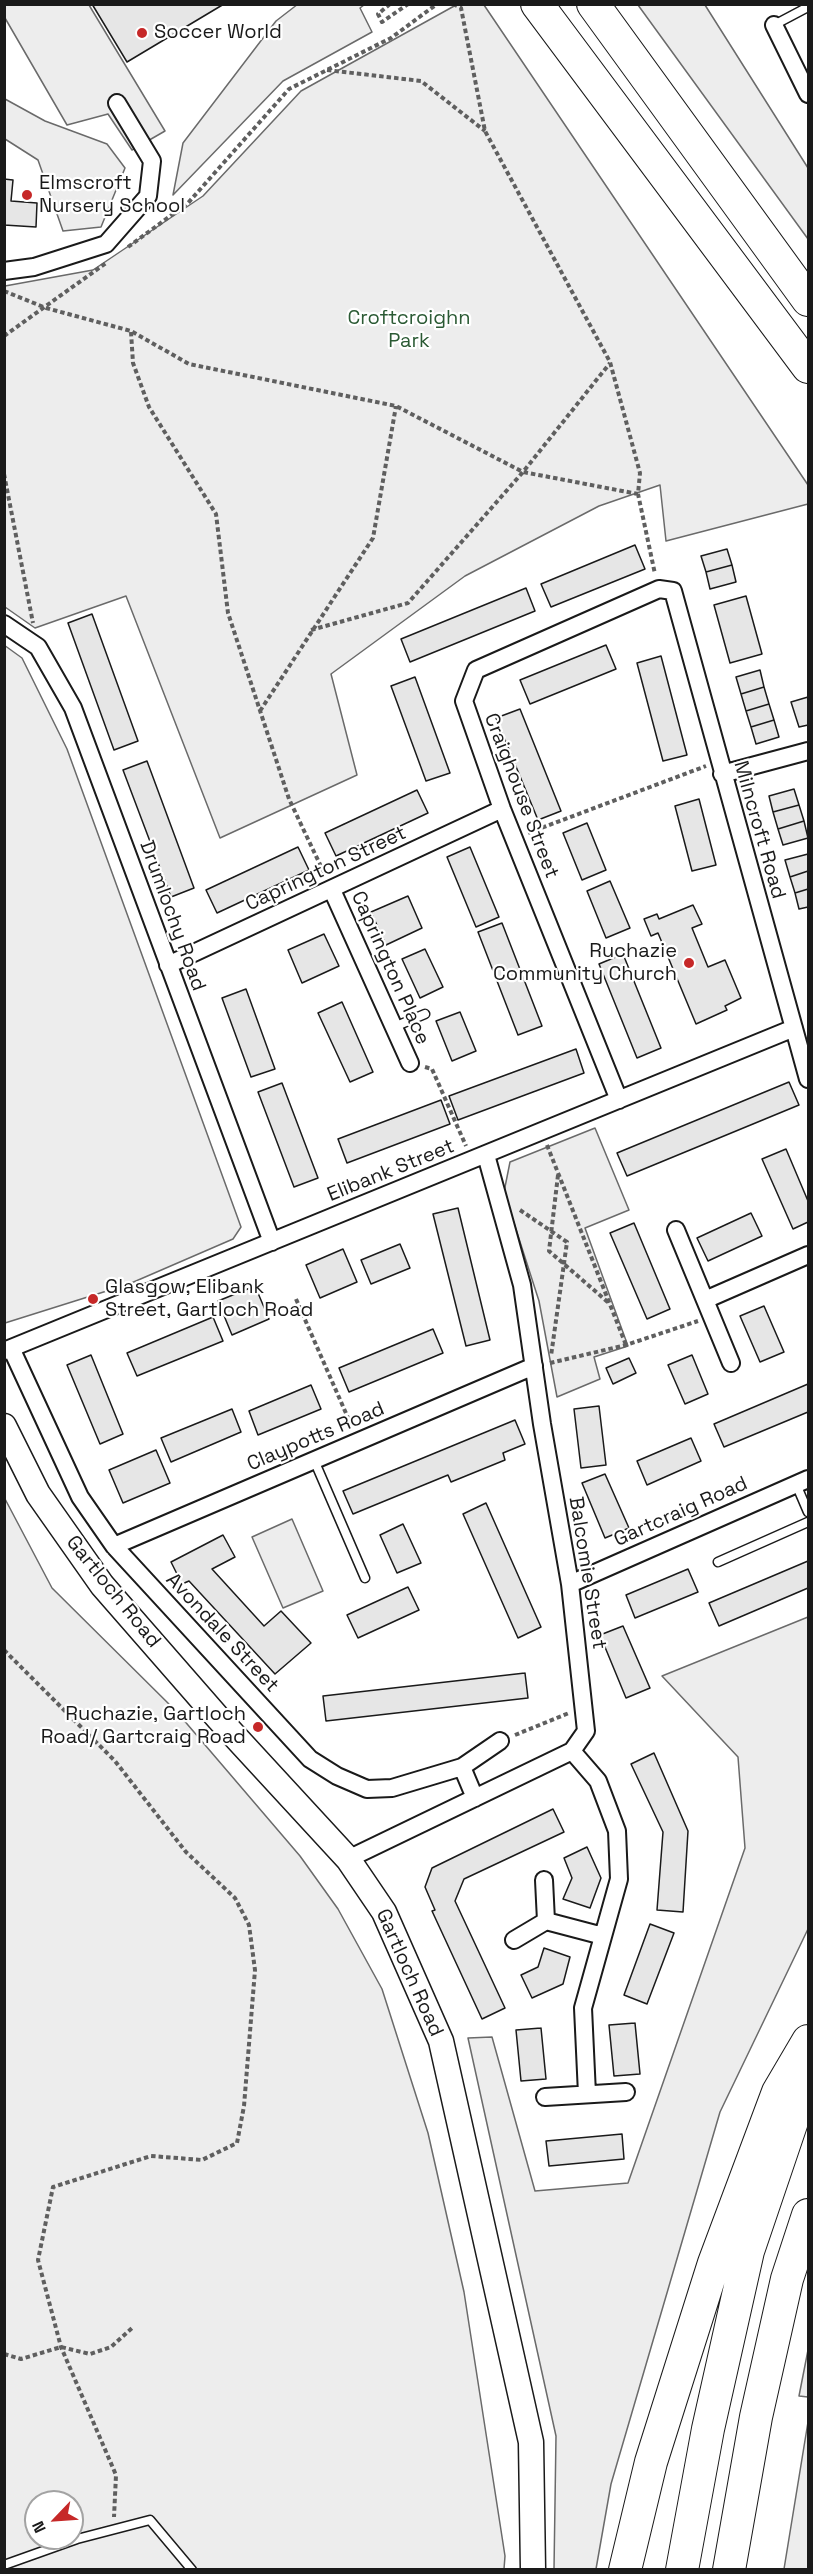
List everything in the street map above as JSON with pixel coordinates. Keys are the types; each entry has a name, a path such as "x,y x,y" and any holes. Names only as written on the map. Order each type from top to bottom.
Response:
{"highway":[{"path":"537,4 808,367"},
{"path":"593,4 808,300"},
{"path":"625,2570 651,2462 714,2263 778,2092 808,2041"},
{"path":"682,2570 708,2429 748,2251 808,2074"},
{"path":"729,2570 756,2417 787,2279 808,2215"}],"main road":[{"name":"Gartloch Road","path":"4,1425 38,1494 102,1585 219,1719 348,1859 384,1912 441,2041 531,2442 533,2570"}],"street":[{"path":"774,25 808,94"},
{"path":"4,271 34,267 112,249 113,238 148,196 152,161 117,103"},
{"name":"Milncroft Road","path":"666,590 720,768 808,1079"},
{"name":"Craighouse Street","path":"619,1100 513,839 464,701 476,670 666,590"},
{"name":"Drumlochy Road","path":"4,624 38,647 73,708 272,1242"},
{"path":"720,768 808,751"},
{"name":"Caprington Street","path":"168,964 332,890 502,809"},
{"name":"Caprington Place","path":"332,890 410,1063"},
{"name":"Elibank Street","path":"8,1350 794,1028"},
{"name":"Balcomie Street","path":"479,1158 499,1196 542,1365 585,1707 586,1731 572,1751"},
{"path":"676,1230 731,1363"},
{"path":"705,1300 808,1255"},
{"name":"Avondale Street","path":"8,1350 80,1497 114,1546 310,1759 337,1776 367,1789 392,1788 462,1767 500,1741"},
{"name":"Claypotts Road","path":"114,1546 542,1365"},
{"name":"Gartcraig Road","path":"570,1584 802,1482"},
{"path":"348,1859 572,1751 598,1781 616,1831 618,1879 583,2008 587,2094"},
{"path":"462,1767 475,1798"},
{"path":"544,1880 546,1921"},
{"path":"513,1940 546,1921 603,1936"},
{"path":"545,2097 626,2092"}],"lane":[{"path":"774,25 808,7"},
{"path":"394,1027 425,1014"},
{"path":"314,1460 365,1578"},
{"path":"802,1482 808,1512"},
{"path":"718,1562 808,1522"},
{"path":"4,2565 77,2540 150,2520 172,2542 192,2570"}],"path":[{"path":"390,4 378,14 382,22 408,4"},
{"path":"4,336 46,308 112,249 188,203 289,89 391,38 437,4"},
{"path":"453,4 460,8 486,131 610,362 640,473 638,494 666,590"},
{"path":"327,70 421,81 486,131"},
{"path":"4,291 46,308 131,331 189,364 396,406 523,472 638,494"},
{"path":"131,331 133,363 149,407 216,514 228,613 289,799 332,890"},
{"path":"311,630 408,603 523,472 610,362"},
{"path":"260,712 311,630 373,538 396,406"},
{"path":"4,474 38,647"},
{"path":"513,839 720,768"},
{"path":"410,1063 432,1069 479,1158"},
{"path":"542,1132 626,1345"},
{"path":"558,1172 549,1251 610,1305"},
{"path":"499,1196 567,1242 542,1365 626,1345 711,1316"},
{"path":"296,1299 358,1441"},
{"path":"4,1650 115,1761 186,1852 235,1898 249,1925 255,1970 244,2106 237,2143 202,2160 151,2156 54,2187 38,2260 61,2347 116,2475 114,2530"},
{"path":"500,1741 585,1707"},
{"path":"4,2354 21,2360 61,2347 90,2354 111,2347 132,2328"}],"shaded area":[{"path":"298,4 364,5 360,8 372,32 283,81 173,195 183,143 276,21"},
{"path":"4,5 89,5 165,131 132,150 108,114 67,125 5,18"},
{"name":"Croftcroighn Park","path":"456,5 484,5 808,485 808,504 666,541 660,485 599,506 465,576 331,674 357,775 220,838 126,596 35,628 5,607 5,286 93,270 203,196 301,91"},
{"path":"638,5 705,5 808,168 808,239"},
{"path":"5,99 45,121 107,144 125,168 101,227 63,231 38,160 5,139"},
{"path":"4,645 22,658 67,749 241,1227 233,1239 129,1284 5,1323"},
{"path":"595,1128 629,1210 585,1228 628,1346 594,1357 600,1379 557,1397 539,1301 504,1192 510,1162"},
{"path":"4,1497 52,1588 176,1711 300,1856 338,1909 382,1989 428,2133 464,2292 505,2556 504,2569 5,2569"},
{"path":"292,1519 323,1591 283,1608 252,1537"},
{"path":"808,1617 808,1929 720,2112 611,2484 596,2569 554,2569 556,2436 468,2038 492,2037 535,2191 628,2183 745,1848 738,1757 662,1676"},
{"path":"808,2350 808,2397 799,2396"},
{"path":"808,2422 808,2569 784,2569"}],"building":[{"name":"Soccer World","path":"92,4 224,4 127,62"},
{"path":"4,179 13,180 11,201 37,203 36,227 4,225"},
{"path":"635,545 645,569 551,607 541,584"},
{"path":"727,549 732,565 706,572 701,556"},
{"path":"732,565 736,582 710,589 706,572"},
{"path":"526,588 535,611 410,662 401,639"},
{"path":"746,596 762,654 730,663 714,605"},
{"path":"92,614 138,741 114,750 68,623"},
{"path":"606,645 616,669 530,704 520,680"},
{"path":"661,656 687,755 663,761 637,663"},
{"path":"760,670 764,687 741,694 736,677"},
{"path":"415,677 450,773 426,781 391,686"},
{"path":"764,687 769,704 746,711 741,694"},
{"path":"808,697 808,725 799,727 791,702"},
{"path":"769,704 774,720 751,727 746,711"},
{"path":"520,709 561,811 538,820 496,718"},
{"path":"774,720 779,737 756,744 751,727"},
{"path":"147,761 194,888 171,897 123,770"},
{"path":"794,789 799,805 773,812 769,796"},
{"path":"417,790 428,813 336,856 325,833"},
{"path":"699,799 716,865 692,871 675,806"},
{"path":"799,805 804,821 778,829 773,812"},
{"path":"804,821 808,838 783,845 778,829"},
{"path":"587,823 606,870 582,880 563,833"},
{"path":"298,847 309,870 217,913 206,890"},
{"path":"470,847 499,917 476,927 447,857"},
{"path":"808,854 808,871 790,877 785,860"},
{"path":"808,871 808,889 795,893 790,877"},
{"path":"610,881 630,928 606,938 587,891"},
{"path":"808,889 808,907 799,909 795,893"},
{"path":"408,896 422,928 386,945 371,912"},
{"name":"Ruchazie Community Church","path":"693,905 702,924 692,928 708,967 725,960 741,998 725,1006 727,1010 696,1024 658,933 651,936 644,919 657,914 659,919"},
{"path":"502,923 542,1026 518,1035 478,932"},
{"path":"324,934 339,966 302,983 288,950"},
{"path":"425,949 443,987 420,998 402,959"},
{"path":"623,954 661,1048 637,1058 599,964"},
{"path":"246,989 275,1069 251,1077 222,998"},
{"path":"342,1002 373,1072 350,1082 318,1013"},
{"path":"460,1012 476,1051 452,1061 436,1021"},
{"path":"576,1049 584,1073 458,1120 449,1096"},
{"path":"789,1082 799,1105 627,1176 617,1153"},
{"path":"282,1083 318,1178 294,1187 258,1092"},
{"path":"441,1100 450,1124 347,1163 338,1139"},
{"path":"786,1149 808,1201 808,1222 793,1229 762,1159"},
{"path":"458,1208 490,1340 466,1346 433,1214"},
{"path":"751,1213 762,1236 708,1261 697,1238"},
{"path":"634,1223 670,1309 647,1319 610,1233"},
{"path":"400,1244 410,1268 371,1284 361,1260"},
{"path":"343,1249 357,1282 320,1298 306,1265"},
{"path":"255,1286 269,1319 232,1335 218,1301"},
{"path":"764,1306 784,1352 760,1362 740,1316"},
{"path":"213,1317 223,1341 137,1376 127,1353"},
{"path":"433,1329 443,1353 349,1392 339,1368"},
{"path":"91,1355 123,1434 100,1444 67,1365"},
{"path":"692,1355 708,1394 685,1404 668,1365"},
{"path":"629,1358 636,1373 613,1384 606,1368"},
{"path":"808,1384 808,1412 724,1447 714,1424"},
{"path":"311,1385 321,1409 258,1435 249,1411"},
{"path":"599,1406 606,1465 581,1468 574,1409"},
{"path":"232,1409 241,1432 171,1462 161,1438"},
{"path":"515,1420 525,1444 503,1453 505,1460 451,1482 448,1475 353,1514 343,1491"},
{"path":"691,1438 701,1461 647,1485 637,1461"},
{"path":"156,1450 170,1483 123,1503 109,1470"},
{"path":"605,1474 629,1528 605,1538 582,1483"},
{"path":"486,1503 541,1627 518,1638 463,1514"},
{"path":"403,1524 421,1563 397,1573 380,1535"},
{"path":"223,1535 235,1557 212,1569 264,1626 281,1611 311,1643 275,1674 189,1581 182,1584 171,1562"},
{"path":"808,1561 808,1588 719,1626 709,1603"},
{"path":"688,1569 698,1592 635,1618 626,1595"},
{"path":"408,1587 419,1610 358,1638 347,1615"},
{"path":"623,1626 650,1688 626,1698 600,1635"},
{"path":"525,1673 528,1698 326,1721 323,1696"},
{"path":"654,1753 688,1831 683,1912 657,1910 663,1832 631,1764"},
{"path":"553,1809 564,1832 464,1879 455,1901 505,2008 482,2019 432,1911 435,1910 425,1887 432,1868"},
{"path":"587,1847 601,1878 590,1908 563,1899 572,1878 564,1858"},
{"path":"650,1924 674,1933 647,2004 624,1995"},
{"path":"544,1948 570,1957 563,1984 532,1998 521,1975 538,1967"},
{"path":"635,2023 640,2074 614,2076 609,2025"},
{"path":"541,2028 546,2079 521,2081 516,2030"},
{"path":"622,2134 624,2159 549,2166 546,2141"}],"place":[{"name":"Soccer World","path":"142,33"},
{"name":"Elmscroft Nursery School","path":"27,195"},
{"name":"Ruchazie Community Church","path":"689,963"},
{"name":"Glasgow, Elibank Street, Gartloch Road","path":"93,1299"},
{"name":"Ruchazie, Gartloch Road/ Gartcraig Road","path":"258,1727"}]}
